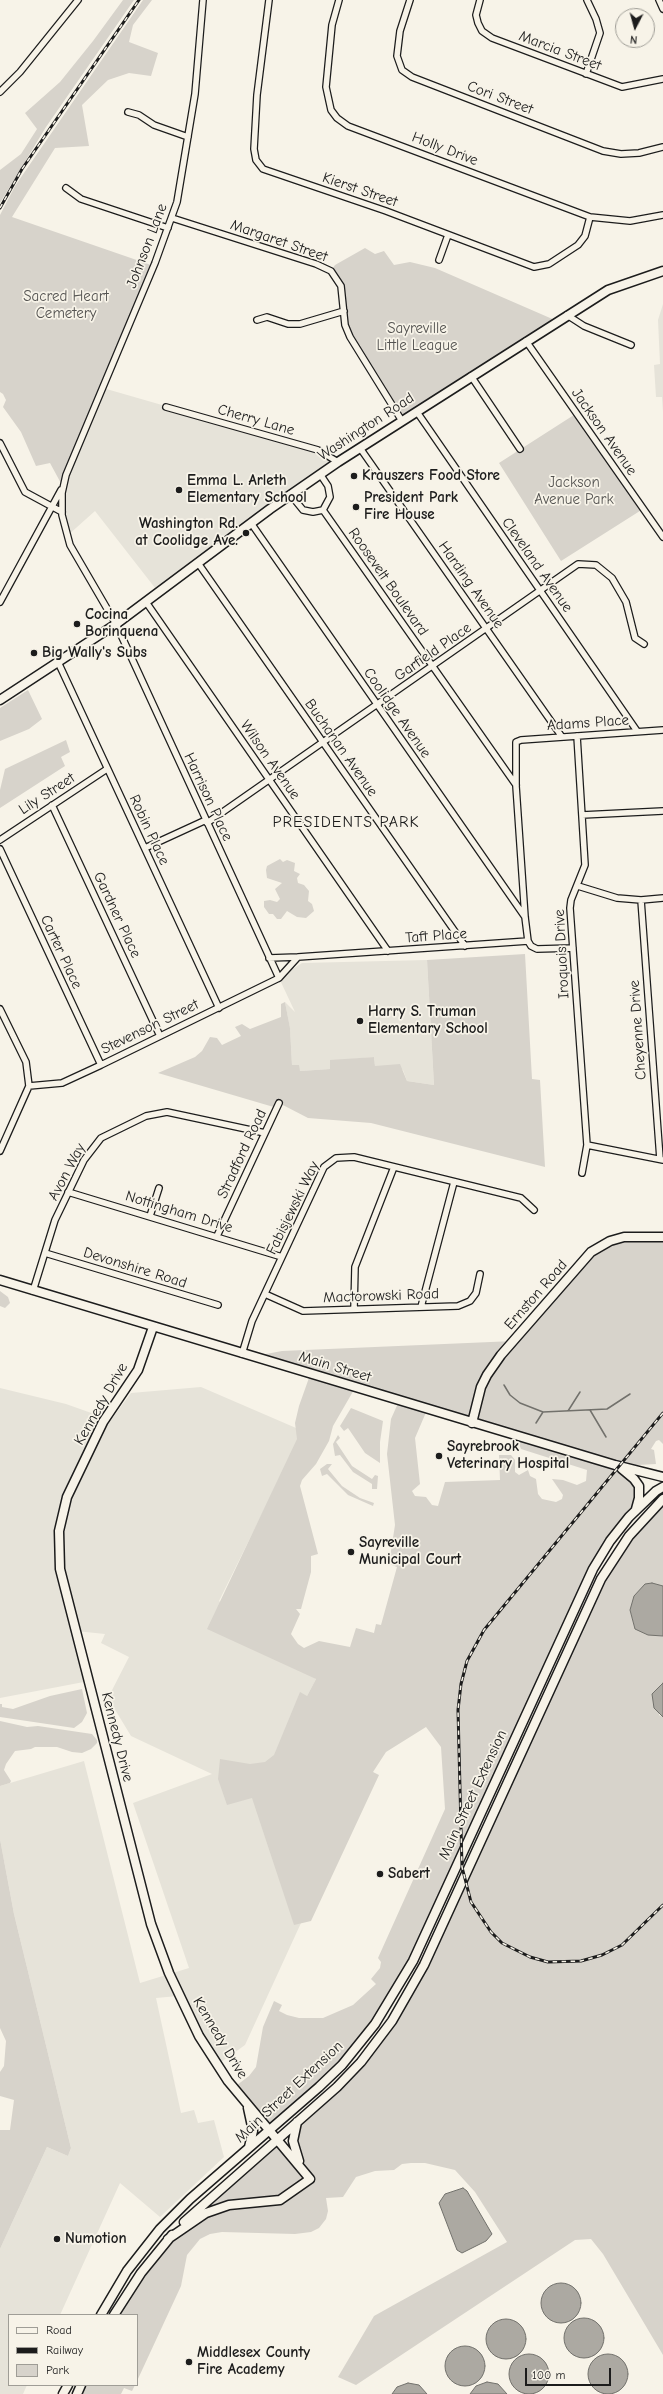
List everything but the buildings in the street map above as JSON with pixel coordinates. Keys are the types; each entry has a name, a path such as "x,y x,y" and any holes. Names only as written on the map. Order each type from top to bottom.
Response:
{"main road":[{"name":"Washington Road","path":"0,700 116,624 290,494 338,462 608,290 663,271"},
{"name":"Ernston Road","path":"472,1423 480,1391 487,1375 501,1355 591,1252 610,1241 624,1237 663,1237"},
{"name":"Main Street","path":"0,1280 472,1423 617,1466 663,1477"},
{"name":"Kennedy Drive","path":"153,1327 138,1370 101,1426 67,1497 59,1531 59,1562 159,1948 176,1990 196,2031 217,2065 247,2105 310,2179 280,2200 229,2206 206,2213 168,2239"},
{"path":"617,1466 634,1479 639,1486 640,1498 636,1510"},
{"name":"Main Street Extension","path":"102,2314 121,2279 153,2237 182,2206 269,2131 342,2065 376,2024 398,1989 591,1573 610,1541 636,1510 656,1491 663,1487"},
{"name":"Main Street Extension","path":"115,2314 141,2273 168,2239 196,2210 298,2122 360,2062 404,2003 424,1965 606,1570 631,1533 663,1499"},
{"path":"247,2105 254,2132 248,2149"},
{"path":"298,2122 293,2141 301,2167"}],"street":[{"path":"0,92 20,72 78,0"},
{"name":"Johnson Lane","path":"0,602 63,487 172,218 180,189 198,69 203,0"},
{"name":"Kierst Street","path":"269,0 255,119 254,149 258,164 270,173 382,209 526,265 542,267 578,245 584,236 590,217"},
{"name":"Holly Drive","path":"339,0 332,25 326,87 331,114 341,121 357,130 590,217 630,221 663,216"},
{"name":"Cori Street","path":"410,0 398,37 397,56 402,70 412,77 603,151 621,154 639,153 663,147"},
{"name":"Marcia Street","path":"480,0 476,19 482,31 489,36 613,85 627,87 663,79"},
{"path":"586,74 600,33 596,19 587,0"},
{"path":"659,0 663,9"},
{"path":"128,112 135,113 154,125 188,137"},
{"path":"66,188 81,199 168,228"},
{"name":"Margaret Street","path":"172,218 327,269 340,282 346,325 350,337 402,421"},
{"path":"438,260 448,235"},
{"path":"257,320 267,317 288,324 300,324 344,311"},
{"path":"567,315 584,326 631,345"},
{"name":"Jackson Avenue","path":"526,341 663,537"},
{"path":"471,376 520,448"},
{"name":"Cherry Lane","path":"166,407 318,450 338,462"},
{"name":"Cleveland Avenue","path":"417,412 637,731"},
{"path":"0,443 23,489 52,508 62,512"},
{"name":"Harding Avenue","path":"360,448 562,737"},
{"path":"290,494 303,510 313,512 323,510 329,502 330,492 320,474"},
{"name":"Johnson Lane","path":"63,487 62,512 65,530 73,549 116,624"},
{"name":"Roosevelt Boulevard","path":"323,510 516,786"},
{"name":"Coolidge Avenue","path":"251,523 525,916"},
{"name":"Buchanan Avenue","path":"198,563 464,946"},
{"name":"Garfield Place","path":"145,848 206,822 323,743 578,564 596,565 612,578 619,587 626,602 634,638 644,644"},
{"name":"Wilson Avenue","path":"146,602 388,951"},
{"name":"Harrison Place","path":"116,624 279,978"},
{"name":"Robin Place","path":"58,662 219,1008"},
{"name":"Adams Place","path":"516,786 516,742 562,737 663,730"},
{"name":"Iroquois Drive","path":"577,736 585,864 578,886 571,900 570,908 587,1145 582,1173"},
{"name":"Lily Street","path":"0,840 107,769"},
{"path":"516,786 528,941"},
{"name":"Gardner Place","path":"52,805 160,1036"},
{"path":"582,815 663,811"},
{"name":"Carter Place","path":"0,849 101,1064"},
{"path":"578,886 610,897 641,900 663,898"},
{"name":"Cheyenne Drive","path":"641,900 661,1160"},
{"name":"Taft Place","path":"269,958 528,941 531,946 537,949 573,948"},
{"path":"279,978 298,957"},
{"name":"Stevenson Street","path":"29,1086 62,1083 279,978"},
{"path":"0,1010 26,1062 29,1086 0,1151"},
{"name":"Stradford Road","path":"217,1236 279,1103"},
{"name":"Avon Way","path":"33,1291 55,1220 84,1160 96,1143 121,1127 159,1112 175,1112 265,1133"},
{"path":"587,1145 661,1160"},
{"name":"Fabisjewski Way","path":"242,1354 252,1321 282,1257 328,1163 336,1158 346,1156 521,1198 534,1210"},
{"path":"354,1309 355,1267 394,1167"},
{"path":"421,1307 454,1182"},
{"path":"150,1216 159,1188"},
{"name":"Nottingham Drive","path":"68,1192 217,1236 282,1257"},
{"name":"Devonshire Road","path":"45,1253 218,1305"},
{"name":"Mactorowski Road","path":"265,1294 302,1311 465,1304 476,1293 480,1274"}],"shaded area":[{"path":"663,304 663,412 662,397 656,397 654,365 660,364 658,320"},
{"name":"Emma L. Arleth Elementary School","path":"103,388 318,450 338,462 159,593 95,511 67,536 65,530 63,487"},
{"name":"Harry S. Truman Elementary School","path":"427,960 434,1085 407,1081 403,1070 375,1066 374,1057 330,1061 330,1069 300,1071 292,1065 290,1029 285,1002 295,1012 279,978 302,963"},
{"path":"201,1387 303,1431 219,1601 316,1679 307,1696 301,1923 245,2045 217,2065 178,1996 156,1998 181,2113 194,2110 198,2123 214,2120 224,2157 160,2217 120,2183 60,2314 8,2314 8,2386 27,2386 23,2394 0,2394 0,2249 47,2147 68,2156 71,2148 14,1914 0,1839 0,1786 84,1761 140,1983 189,1968 133,1803 212,1774 131,1736 108,1698 129,1657 101,1643 105,1634 76,1631 89,1681 0,1698 0,1388 66,1404 111,1420 131,1393"},
{"path":"652,1583 663,1586 663,1636 648,1635 635,1629 630,1610 634,1596 645,1584"},
{"path":"663,1683 663,1717 654,1708 652,1694"},
{"path":"463,2188 467,2191 492,2234 486,2241 462,2253 457,2250 439,2203 445,2194"},
{"path":"561,2283 569,2285 575,2289 579,2295 581,2303 579,2311 575,2317 569,2321 561,2323 553,2321 547,2317 543,2311 541,2303 543,2295 547,2289 553,2285"},
{"path":"584,2318 592,2320 598,2324 602,2330 604,2338 602,2346 598,2352 592,2356 584,2358 576,2356 570,2352 566,2346 564,2338 566,2330 570,2324 576,2320"},
{"path":"506,2319 514,2321 520,2325 524,2331 526,2339 524,2347 520,2353 514,2357 506,2359 498,2357 492,2353 488,2347 486,2339 488,2331 492,2325 498,2321"},
{"path":"465,2346 473,2348 479,2352 483,2358 485,2366 483,2374 479,2380 473,2384 465,2386 457,2384 451,2380 447,2374 445,2366 447,2358 451,2352 457,2348"},
{"path":"529,2354 537,2356 543,2360 547,2366 549,2374 547,2382 543,2388 537,2392 529,2394 521,2392 515,2388 511,2382 509,2374 511,2366 515,2360 521,2356"},
{"path":"608,2354 616,2356 622,2360 626,2366 628,2374 626,2382 622,2388 616,2392 608,2394 600,2392 594,2388 590,2382 588,2374 590,2366 594,2360 600,2356"},
{"path":"487,2382 498,2384 507,2394 470,2394 476,2386"},
{"path":"408,2383 419,2385 427,2394 392,2394 397,2387"}],"green space":[{"path":"123,0 134,0 46,127 0,203 0,170 21,154 37,129 25,113 60,82"},
{"name":"Sacred Heart Cemetery","path":"143,0 152,0 133,25 129,42 158,53 151,76 129,73 108,80 82,105 89,146 55,148 12,217 154,266 63,487 50,463 36,466 21,432 3,407 6,400 0,392 0,215 15,186"},
{"name":"Sayreville Little League","path":"365,248 375,254 384,251 394,265 410,262 435,268 557,321 402,421 350,337 343,297 331,271 335,265"},
{"name":"Jackson Avenue Park","path":"577,413 643,509 561,561 499,463"},
{"path":"28,690 42,719 29,729 0,741 0,708"},
{"path":"66,740 70,752 61,757 65,766 0,808 0,790 5,769"},
{"path":"280,859 283,862 287,860 295,863 294,871 300,874 297,878 298,883 304,885 309,891 308,901 312,904 314,911 306,918 297,917 287,911 281,919 277,919 273,914 269,914 264,907 264,901 270,900 277,902 280,899 275,889 282,883 267,878 266,870 267,866"},
{"path":"525,954 532,1079 540,1080 545,1167 371,1123 308,1118 279,1103 277,1108 158,1073 195,1057 202,1051 210,1037 217,1038 222,1045 241,1036 235,1027 242,1024 250,1029 281,1017 281,1004 285,1002 290,1028 292,1065 299,1065 300,1071 330,1069 330,1060 374,1057 375,1066 400,1064 407,1081 434,1085 427,960"},
{"path":"663,1237 663,1444 659,1440 656,1441 651,1449 654,1450 656,1464 618,1466 634,1479 639,1498 604,1550 413,1961 369,2033 269,2131 233,2088 249,2076 256,2067 263,2027 274,2001 282,2005 279,2011 287,2015 299,2018 323,2018 353,2005 376,1984 371,1979 380,1968 381,1962 378,1958 445,1809 441,1747 426,1727 386,1752 373,1772 379,1775 311,1921 294,1925 252,1798 227,1805 218,1779 220,1759 250,1764 265,1762 274,1755 300,1692 307,1696 316,1679 207,1629 297,1439 295,1423 299,1406 310,1375 250,1357 282,1351 514,1341 591,1252 610,1241","holes":["355,1388 399,1401 391,1419 387,1454 395,1525 389,1564 397,1567 381,1625 376,1624 374,1633 356,1628 350,1647 319,1641 304,1648 298,1644 291,1634 300,1614 296,1609 301,1609 311,1572 311,1556 318,1554 300,1486 302,1480 316,1464 329,1441 333,1426","427,1410 516,1436 521,1449 587,1470 586,1481 577,1485 563,1480 552,1479 563,1495 562,1499 556,1502 542,1499 538,1494 536,1479 530,1476 528,1470 519,1475 515,1472 515,1460 511,1455 499,1455 500,1480 445,1482 438,1506 432,1505 426,1497 415,1496 412,1491 420,1484 415,1438"]},
{"path":"0,1291 8,1297 10,1303 5,1308 0,1306"},
{"path":"351,1408 383,1421 380,1442 380,1463 365,1453 348,1428 344,1431 340,1426"},
{"path":"338,1435 340,1438 336,1442 352,1466 372,1479 375,1475 378,1476 377,1489 372,1489 372,1484 353,1472 340,1455 335,1456 333,1444"},
{"path":"327,1464 332,1464 328,1469 342,1486 360,1498 374,1503 373,1506 348,1495 327,1474 322,1476 320,1469"},
{"path":"663,1499 663,1586 661,1585 630,1610 634,1625 663,1636 663,1683 660,1685 659,1715 663,1717 663,2355 603,2254 591,2239 575,2240 356,2385 338,2377 374,2316 507,2242 475,2192 455,2170 425,2163 411,2163 402,2164 394,2170 375,2171 356,2177 343,2197 326,2198 328,2211 326,2219 319,2228 311,2232 295,2234 222,2232 210,2234 200,2239 187,2255 181,2286 138,2379 138,2314 115,2314 168,2239 188,2218 277,2140 300,2166 294,2147 298,2122 353,2070 404,2003 611,1562"},
{"path":"82,1689 87,1713 82,1722 74,1728 0,1717 0,1704 2,1704 2,1707 13,1709 50,1696"},
{"path":"0,1721 27,1727 38,1726 92,1734 97,1740 97,1743 91,1749 82,1753 72,1752 57,1747 35,1747 15,1751 6,1764 4,1770 11,1781 10,1783 0,1786"},
{"path":"0,1839 14,1914 71,2148 68,2156 47,2147 0,2249 0,2130 10,2130 14,2100 0,2096 0,2072 4,2066 6,2041 0,2028"},
{"path":"81,2386 134,2386 132,2391 124,2388 121,2394 77,2394"}],"waterway":[{"path":"504,1385 510,1395 520,1403 543,1412"},
{"path":"568,1411 580,1392"},
{"path":"536,1423 543,1412 607,1409 630,1394"},
{"path":"590,1410 606,1437"}],"railway":[{"path":"0,208 22,169 139,0"},
{"path":"663,1413 484,1630 467,1661 461,1684 458,1710 462,1867 471,1902 491,1932 502,1943 530,1957 548,1962 581,1961 602,1955 622,1945 663,1905"}],"place":[{"name":"Krauszers Food Store","path":"354,476"},
{"name":"Emma L. Arleth Elementary School","path":"179,490"},
{"name":"President Park Fire House","path":"356,507"},
{"name":"Washington Rd. at Coolidge Ave.","path":"246,533"},
{"name":"Cocina Borinquena","path":"77,624"},
{"name":"Big Wally's Subs","path":"34,653"},
{"name":"Harry S. Truman Elementary School","path":"360,1021"},
{"name":"Sayrebrook Veterinary Hospital","path":"439,1456"},
{"name":"Sayreville Municipal Court","path":"351,1552"},
{"name":"Sabert","path":"380,1874"},
{"name":"Numotion","path":"57,2239"},
{"name":"Middlesex County Fire Academy","path":"189,2362"}],"district":[{"name":"PRESIDENTS PARK","path":"346,822"}]}
